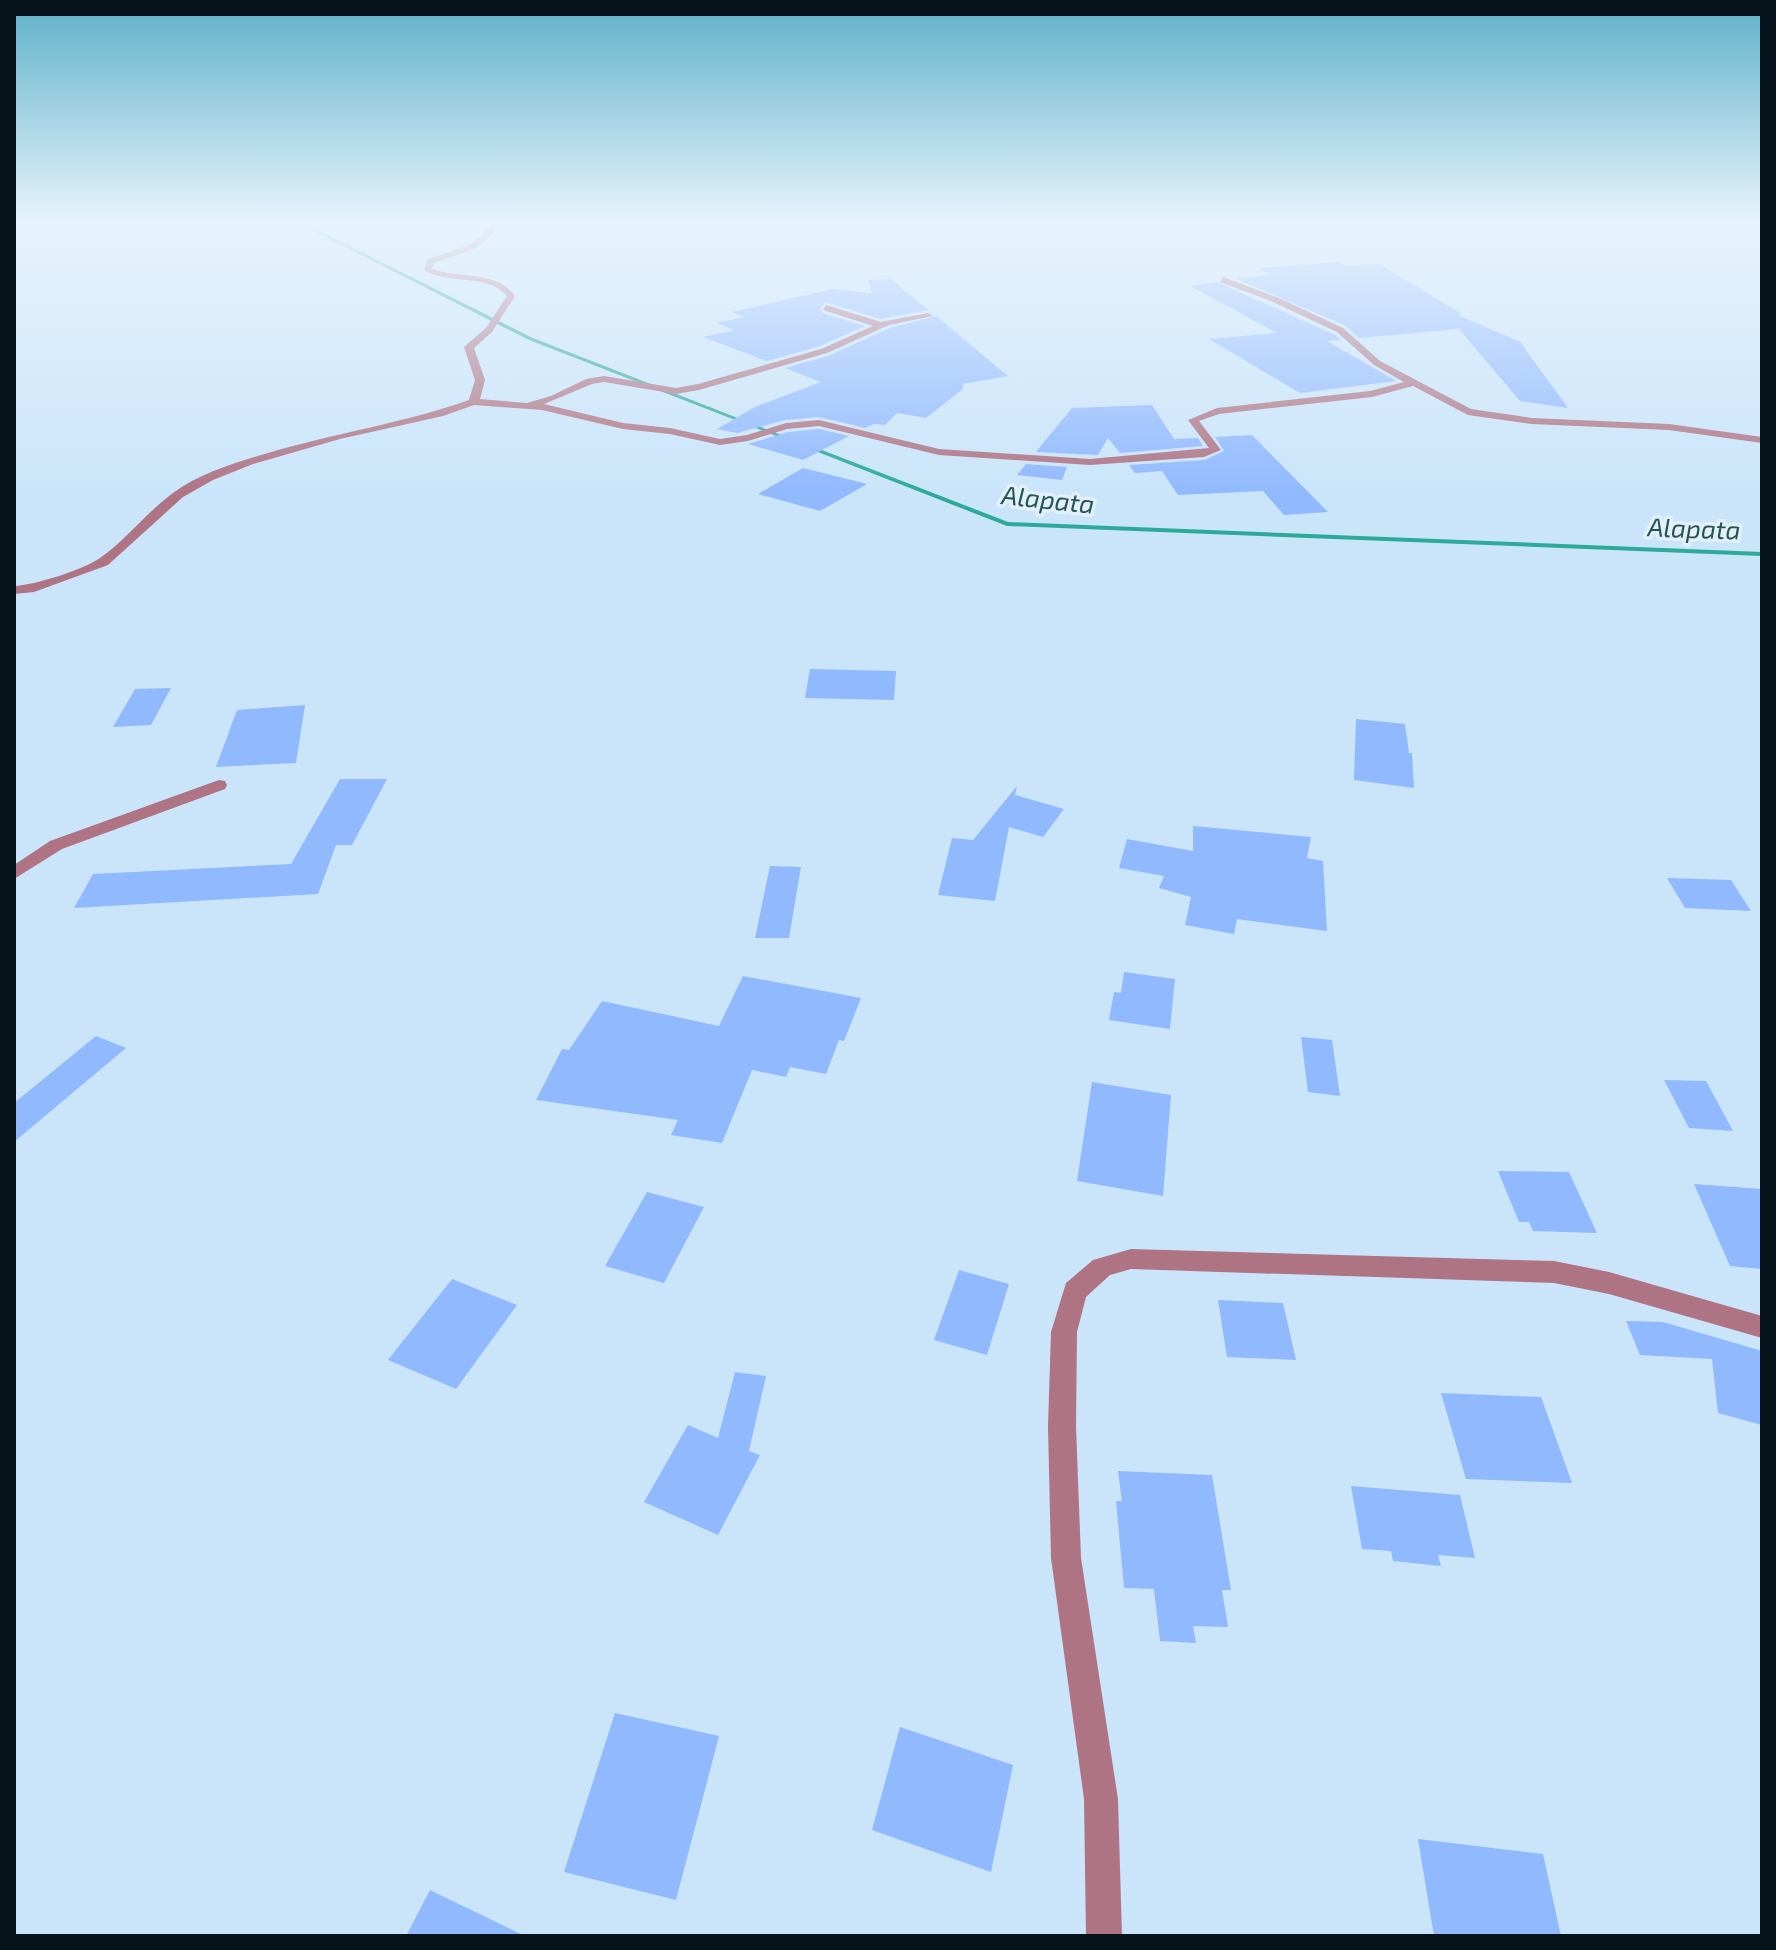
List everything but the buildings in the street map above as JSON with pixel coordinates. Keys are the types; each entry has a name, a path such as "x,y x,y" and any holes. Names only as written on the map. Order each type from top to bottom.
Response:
{"street":[{"path":"473,402 481,389 480,373 469,347 489,330 501,311"},
{"path":"835,311 879,325"},
{"path":"1299,311 1340,330 1377,363 1455,408 1496,418 1669,427 1762,440"},
{"path":"528,406 555,398 590,381 604,379 676,391 699,387 824,351 879,325 928,316"},
{"path":"14,590 29,589 103,562 179,494 209,478 323,441 439,414 473,402 528,406 720,442 748,438 786,426 819,423 939,452 1090,462 1190,456 1215,450 1211,440 1197,431 1193,420 1217,411 1372,394 1414,383"},
{"path":"14,873 56,845 219,785"},
{"path":"1104,1936 1101,1799 1066,1558 1062,1426 1064,1332 1075,1291 1102,1267 1131,1259 1554,1272 1609,1283 1762,1327"}],"waterway":[{"name":"Alapata","path":"475,311 531,339 791,440"},
{"name":"Alapata","path":"807,446 1007,524 1762,554"}]}
